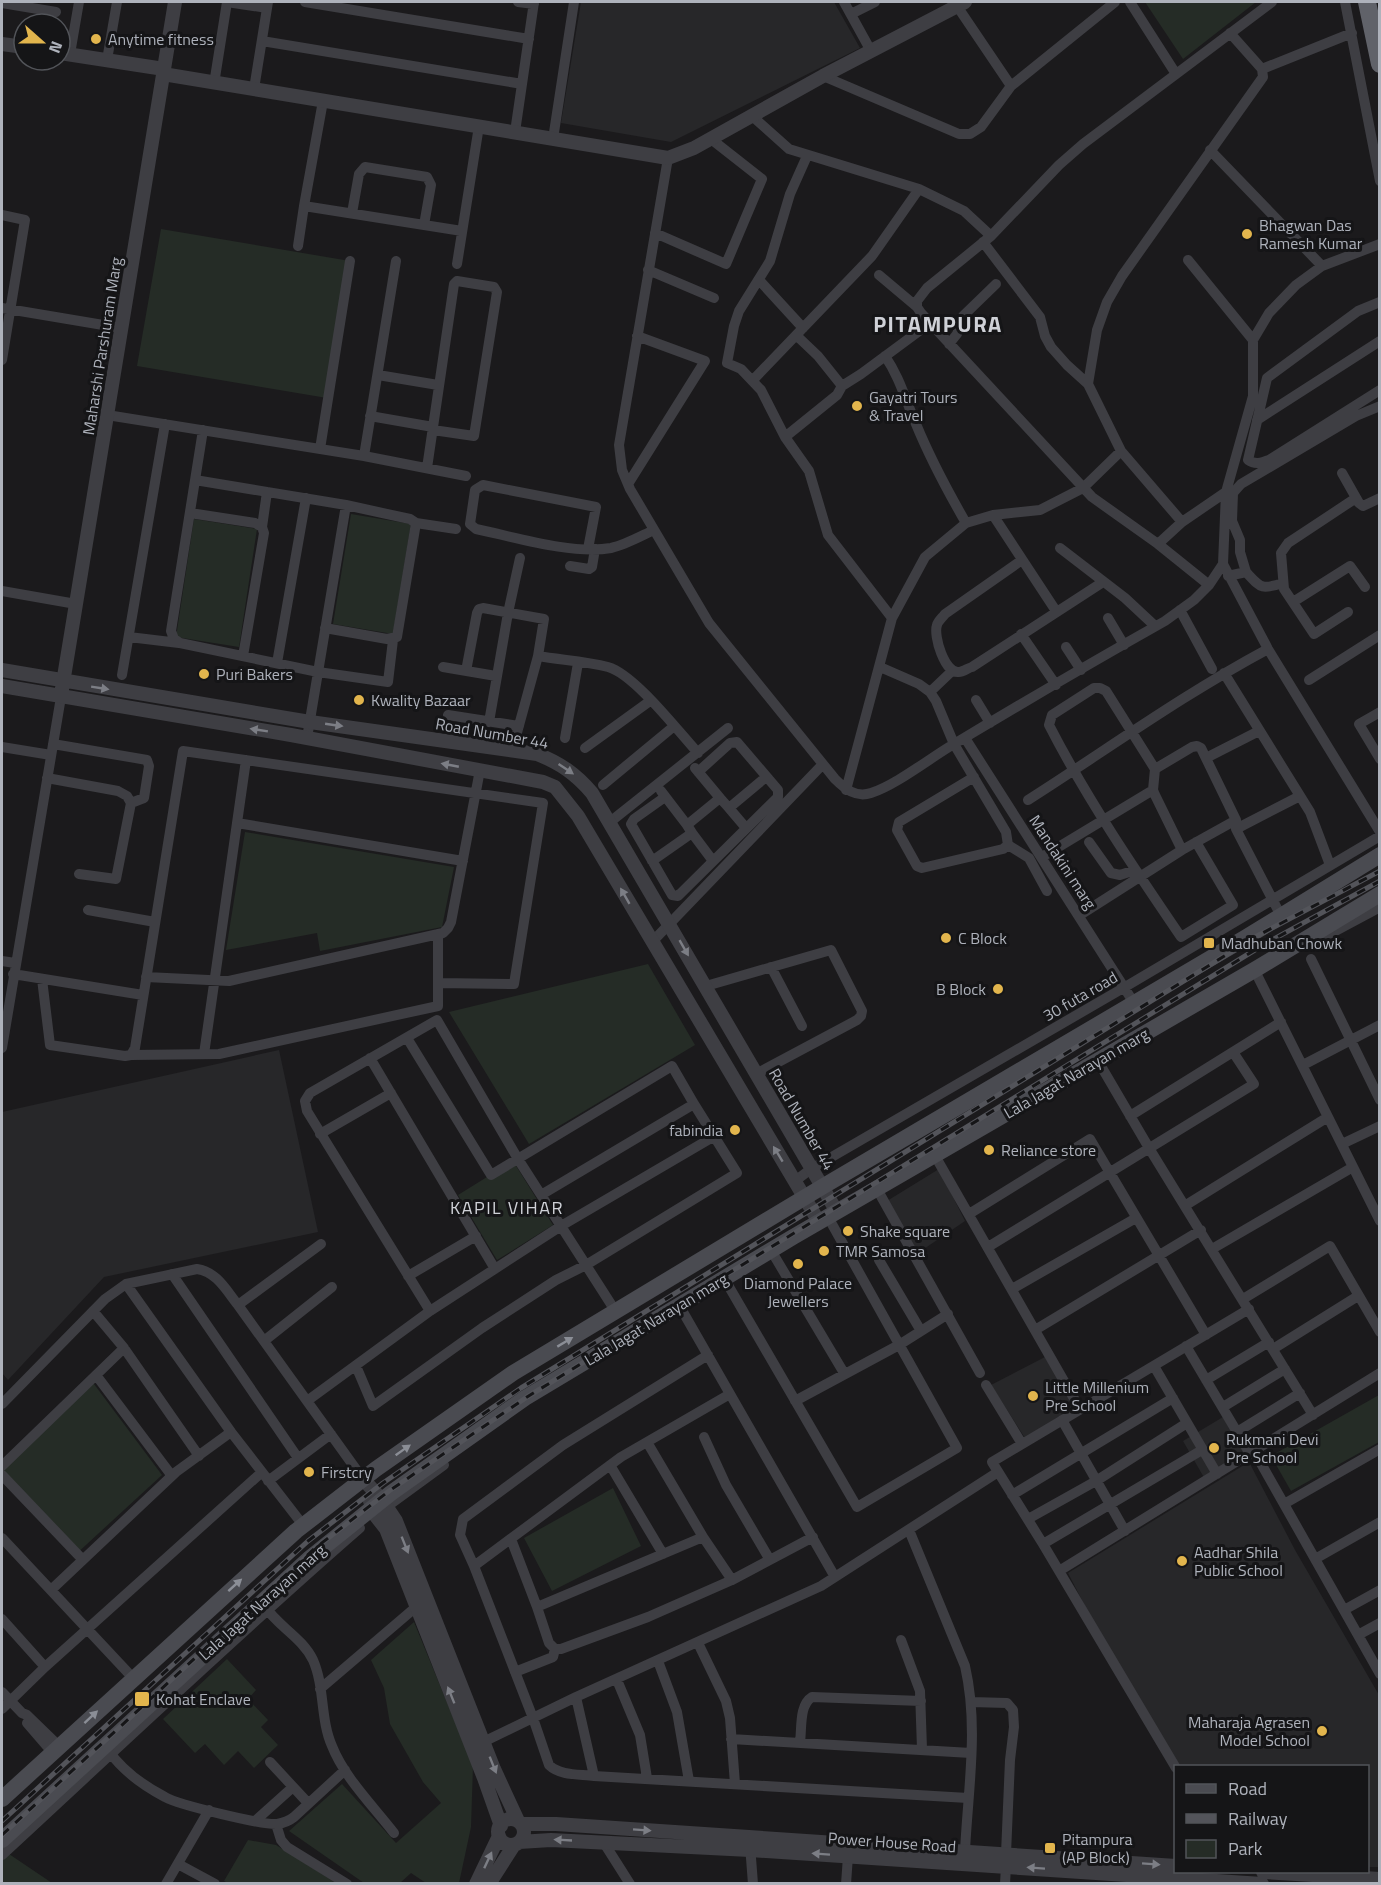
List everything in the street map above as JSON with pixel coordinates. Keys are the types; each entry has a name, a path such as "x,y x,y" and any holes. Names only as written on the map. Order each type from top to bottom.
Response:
{"highway":[{"path":"1367,2 1380,64"}],"main road":[{"name":"Lala Jagat Narayan marg","path":"2,1799 233,1586 303,1525 363,1479 513,1373 1380,855"},
{"name":"Lala Jagat Narayan marg","path":"2,1840 108,1750 264,1605 310,1558 525,1398 681,1309 829,1219 1256,971 1380,894"}],"street":[{"path":"72,28 79,2"},
{"path":"107,60 117,2"},
{"name":"Maharshi Parshuram Marg","path":"61,697 175,2"},
{"path":"214,84 227,2 268,5 254,89"},
{"path":"306,2 354,6 529,39"},
{"path":"515,132 534,3 518,2"},
{"path":"553,139 574,2"},
{"path":"844,2 871,51"},
{"path":"851,14 875,2"},
{"path":"823,76 959,134 970,134 981,127 1011,86 1115,2"},
{"path":"1130,2 1176,74"},
{"path":"917,307 921,295 927,288 987,239 1067,158 1272,2"},
{"path":"1345,2 1380,181"},
{"path":"2,3 56,12"},
{"path":"72,54 214,84 324,100 668,158 711,139 823,76 961,4 1011,86"},
{"path":"1088,384 1097,330 1114,288 1263,77 1262,69 1230,33"},
{"path":"1262,69 1352,33"},
{"path":"262,41 522,84"},
{"path":"298,246 324,100"},
{"path":"751,116 789,149 919,189 964,211 987,239 1040,317 1045,336 1051,347 1066,365 1088,384 1121,451 1182,522"},
{"path":"457,264 479,126"},
{"path":"655,233 726,264 762,179 711,139"},
{"path":"1210,150 1322,266"},
{"path":"807,156 790,194 773,253 739,311 727,363 741,369 761,390 785,437 809,471 828,535 892,618"},
{"path":"668,158 619,445 622,470 654,530 709,623 846,790 857,794 870,794 1124,645 1180,610 1209,585 1223,564"},
{"path":"352,213 359,174 365,167 427,177 431,185 424,225"},
{"path":"753,380 878,249 919,189"},
{"path":"304,206 462,231"},
{"path":"2,215 25,220 5,308 2,360"},
{"path":"1380,244 1322,266 1296,285 1269,313 1252,340 1255,412 1248,460 1252,463 1269,460 1380,390"},
{"path":"1188,260 1252,340"},
{"path":"320,449 351,261"},
{"path":"364,456 396,261"},
{"path":"648,270 714,298"},
{"path":"879,276 917,307 1092,497 1158,544 1209,585"},
{"path":"759,280 842,386"},
{"path":"370,416 433,428 474,436 497,292 494,287 457,281 454,284 438,385 433,428 427,468"},
{"path":"949,344 957,334 963,316 996,284"},
{"path":"1380,302 1363,308 1270,374 1226,492 1223,564 1268,649 1380,832"},
{"path":"5,308 121,328"},
{"path":"785,437 837,395 842,386 930,323"},
{"path":"628,484 705,361 637,336"},
{"path":"1255,412 1380,341"},
{"path":"885,356 897,374 936,470 966,523"},
{"path":"378,375 438,385"},
{"path":"1283,583 1265,589 1246,572 1240,552 1240,540 1232,521 1233,492 1241,484 1356,416 1380,406"},
{"path":"107,415 364,456 466,476"},
{"path":"122,675 165,424"},
{"path":"180,643 174,639 171,631 203,430"},
{"path":"846,790 892,618 925,557 966,523 993,515 1040,510 1083,488 1121,451"},
{"path":"1342,473 1363,506 1380,498"},
{"path":"195,480 346,505 410,519 416,523 456,529"},
{"path":"570,566 589,569 592,567 592,549 596,507 483,485 475,490 470,524 476,529 578,549 592,549 613,548 654,530"},
{"path":"243,656 264,533 262,527 267,492"},
{"path":"1158,544 1182,522 1226,492"},
{"path":"277,663 306,498"},
{"path":"1348,612 1314,634 1283,583 1281,558 1284,547 1356,498"},
{"path":"307,738 346,505"},
{"path":"190,513 255,523 262,527"},
{"path":"993,515 1056,611"},
{"path":"129,637 180,643 318,672 388,682 393,640 399,631 416,523"},
{"path":"1060,548 1155,626"},
{"path":"489,722 520,558"},
{"path":"1022,560 945,614 937,623 936,634 946,665 952,671 960,672 972,666 1103,582"},
{"path":"1293,602 1350,566 1365,588"},
{"path":"1228,576 1246,572"},
{"path":"2,591 76,604"},
{"path":"466,671 479,609 544,619 538,656 512,751"},
{"path":"1180,610 1212,669"},
{"path":"1108,618 1124,645"},
{"path":"326,628 393,640"},
{"path":"1022,634 1056,685"},
{"path":"1309,680 1380,635"},
{"path":"1065,647 1081,670"},
{"path":"1028,800 1131,731 1224,673 1268,649"},
{"path":"538,656 609,667 635,684 673,727 693,757 698,771 746,828"},
{"path":"565,738 578,663"},
{"path":"443,667 496,676"},
{"path":"880,667 919,684 930,692 954,744 1000,819 1008,837 1008,845"},
{"name":"Road Number 44","path":"2,670 310,722 537,754 555,761 579,777 610,822 822,1187 829,1219"},
{"path":"930,692 952,671"},
{"path":"1224,673 1310,812 1330,865"},
{"path":"2,686 307,738 543,782 555,787 578,816 805,1198 829,1219 957,1448 856,1507 728,1285"},
{"path":"1182,850 1153,790 1155,769 1107,691 1100,688 1088,691 1052,715 1049,725 1073,772 1137,874 1181,937 1233,905 1196,843"},
{"path":"2,1048 61,697"},
{"path":"976,700 990,723"},
{"path":"585,748 650,701"},
{"path":"1380,712 1359,724 1380,759"},
{"path":"448,715 519,726"},
{"path":"603,785 673,727"},
{"path":"610,822 728,728"},
{"path":"1206,758 1259,731"},
{"name":"Mandakini marg","path":"965,738 1134,1003"},
{"path":"665,797 634,819 631,824 672,895 678,896 778,797 778,790 736,742 730,743 698,771"},
{"path":"2,747 147,760 149,766 144,798 131,803"},
{"path":"1155,769 1192,747 1201,748 1281,916"},
{"path":"131,1055 135,1048 183,751 543,803 514,984 438,983"},
{"path":"204,1054 246,760"},
{"path":"652,942 823,764"},
{"path":"146,977 229,981 438,934 448,928 480,770"},
{"path":"729,808 766,777"},
{"path":"974,777 899,822 897,830 914,862 922,868 1003,849 1008,845"},
{"path":"47,778 118,791 127,796 131,803 116,879 79,874"},
{"path":"657,785 713,861"},
{"path":"1042,857 1153,790"},
{"path":"1080,915 1137,874 1196,843 1300,796"},
{"path":"652,861 720,798"},
{"path":"1000,819 1012,810"},
{"path":"237,823 463,861"},
{"name":"30 futa road","path":"795,1182 811,1169 1380,836"},
{"path":"1089,842 1111,873 1137,874"},
{"path":"1008,845 1029,858 1047,891"},
{"path":"1380,907 1256,971 1380,1221"},
{"path":"88,910 155,922"},
{"path":"42,979 50,1045 124,1056 219,1054 438,1006 438,934"},
{"path":"706,986 831,950 862,1011 861,1016 756,1074"},
{"path":"1311,959 1380,1100"},
{"path":"2,961 14,969 42,979 143,995"},
{"path":"771,967 801,1026"},
{"path":"430,1311 307,1111 304,1101 310,1092 437,1020 518,1159 616,1312"},
{"path":"1130,1116 1281,1022"},
{"path":"1303,1065 1380,1025"},
{"path":"356,1366 373,1406 482,1328 556,1280 586,1265 737,1173 713,1137 672,1066 491,1175 407,1038"},
{"path":"988,1247 1254,1084 1233,1052"},
{"path":"370,1058 495,1269"},
{"path":"980,1373 878,1192 938,1161 1099,1063 1313,1415"},
{"path":"321,1134 391,1093"},
{"path":"542,1195 694,1104"},
{"path":"1186,1205 1328,1117"},
{"path":"1342,1144 1380,1126"},
{"path":"307,1401 430,1311 561,1226 713,1137"},
{"path":"969,1214 1090,1139 1206,1335"},
{"path":"938,1161 1080,1409"},
{"path":"1212,1249 1353,1167"},
{"path":"1012,1289 1136,1218"},
{"path":"829,1219 775,1257 681,1309 835,1577"},
{"path":"1035,1330 1201,1230"},
{"path":"408,1276 476,1236"},
{"path":"238,1305 321,1244"},
{"path":"1174,1765 992,1462 1206,1335 1246,1304 1330,1246 1380,1332"},
{"path":"775,1257 844,1373"},
{"path":"879,1260 921,1331"},
{"path":"2,1404 118,1288 126,1284 197,1269 207,1271 217,1278 363,1479 379,1508 416,1607 478,1744 524,1831 489,1884"},
{"path":"172,1274 298,1458"},
{"path":"126,1284 231,1432 303,1525"},
{"path":"264,1341 332,1287"},
{"path":"1206,1380 1358,1296"},
{"path":"93,1311 124,1348 199,1456"},
{"path":"795,1401 899,1345 948,1314"},
{"path":"1186,1346 1237,1432 1284,1504 1358,1635 1377,1662 1380,1674"},
{"path":"2,1467 124,1348"},
{"path":"708,1354 563,1444 463,1519 460,1535 551,1768 562,1772 594,1776 968,1798"},
{"path":"1154,1366 1217,1474"},
{"path":"1223,1407 1285,1369"},
{"path":"1059,1571 1380,1373"},
{"path":"96,1375 172,1476"},
{"path":"986,1384 1022,1444"},
{"path":"2,1388 10,1396"},
{"path":"474,1566 610,1465 730,1394"},
{"path":"1237,1432 1300,1394"},
{"path":"1012,1495 1173,1398"},
{"path":"1062,1420 1125,1531"},
{"path":"1028,1520 1187,1423"},
{"path":"51,1590 172,1476 231,1432"},
{"path":"2,1709 45,1667 265,1476 298,1458 331,1434"},
{"path":"704,1437 726,1485 770,1560"},
{"path":"646,1442 703,1537 732,1580"},
{"path":"1284,1504 1380,1449"},
{"path":"1043,1544 1203,1450"},
{"path":"610,1465 663,1554"},
{"path":"478,1744 821,1586 998,1472"},
{"path":"2,1475 83,1560"},
{"path":"379,1508 396,1521 478,1744 500,1831 507,1844 516,1843"},
{"path":"1315,1559 1380,1522"},
{"path":"909,1530 964,1666 971,1702 973,1723 965,1851"},
{"path":"537,1607 703,1537"},
{"path":"511,1539 549,1644 555,1649 561,1649 648,1617 732,1580 813,1537"},
{"path":"2,1538 133,1678"},
{"path":"1344,1610 1380,1590"},
{"path":"264,1605 306,1648 314,1661 331,1746 345,1770 394,1833"},
{"path":"320,1689 416,1607"},
{"path":"2,1619 45,1667"},
{"path":"1358,1635 1380,1623"},
{"path":"901,1640 917,1680 921,1701 922,1749"},
{"path":"698,1643 726,1701 730,1718 735,1784"},
{"path":"515,1671 553,1657 555,1649"},
{"path":"658,1661 677,1712 689,1781"},
{"path":"617,1680 640,1735 647,1778"},
{"path":"2,1692 22,1713 23,1718 56,1749"},
{"path":"576,1697 594,1776"},
{"path":"800,1742 804,1706 812,1697 921,1701"},
{"path":"971,1702 1007,1703 1013,1710 1005,1884"},
{"path":"731,1739 971,1753"},
{"path":"2,1856 108,1750 135,1778 167,1799 276,1824 294,1817 345,1770"},
{"path":"270,1762 308,1803"},
{"path":"255,1821 293,1787"},
{"path":"166,1884 209,1810"},
{"path":"476,1884 500,1831 510,1820 519,1822"},
{"name":"Power House Road","path":"519,1822 750,1843 848,1856 1006,1860 1185,1876 1236,1877 1263,1884"},
{"path":"276,1824 281,1840 287,1847 347,1884"},
{"name":"Power House Road","path":"516,1843 551,1840 604,1843 750,1843 965,1851 1099,1878 1144,1880 1185,1876"},
{"path":"604,1843 630,1884"},
{"path":"750,1843 753,1884"},
{"path":"846,1884 848,1856"},
{"path":"178,1864 214,1884"},
{"path":"1280,1873 1380,1879"}],"shaded area":[{"path":"581,2 834,2 860,48 671,142 561,123"},
{"path":"279,1050 318,1232 104,1277 8,1380 2,1373 2,1112"},
{"path":"939,1169 965,1221 915,1255 887,1201"},
{"name":"Little Millenium Pre School","path":"1045,1357 1075,1407 1025,1438 991,1385"},
{"name":"Rukmani Devi Pre School","path":"1223,1417 1246,1456 1206,1481 1183,1441"},
{"path":"1249,1462 1295,1550 1379,1695 1379,1867 1369,1867 1369,1765 1175,1765 1116,1666 1068,1573"}],"green space":[{"path":"1145,2 1256,2 1183,59"},
{"path":"161,229 350,261 327,398 137,366"},
{"path":"351,514 411,524 393,634 333,624"},
{"path":"194,519 257,529 239,647 176,637"},
{"path":"245,832 454,867 442,927 320,951 317,933 226,950"},
{"path":"648,964 695,1045 529,1144 449,1012"},
{"path":"513,1161 553,1225 497,1260 458,1195"},
{"path":"91,1380 162,1475 74,1556 2,1479 2,1466"},
{"path":"1379,1395 1379,1442 1291,1491 1271,1456"},
{"path":"613,1488 641,1546 552,1591 524,1538"},
{"path":"414,1622 473,1766 471,1827 459,1883 426,1883 411,1873 400,1883 364,1883 289,1831 342,1784 396,1843 441,1803 423,1782 390,1724 384,1688 371,1660"},
{"path":"227,1659 256,1690 248,1699 268,1720 261,1727 278,1745 254,1768 238,1751 224,1765 205,1744 195,1753 163,1719"},
{"path":"248,1840 276,1845 336,1883 230,1884 224,1881"},
{"path":"9,1854 52,1883 2,1884 2,1860"}],"railway":[{"path":"2,1821 308,1541 383,1483 521,1388 1257,936 1380,871"},
{"path":"2,1835 314,1549 389,1491 527,1397 1263,945 1380,881"}],"place":[{"name":"Anytime fitness","path":"96,39"},
{"name":"Bhagwan Das Ramesh Kumar","path":"1247,234"},
{"name":"Gayatri Tours & Travel","path":"857,406"},
{"name":"Puri Bakers","path":"204,674"},
{"name":"Kwality Bazaar","path":"359,700"},
{"name":"C Block","path":"946,938"},
{"name":"Madhuban Chowk","path":"1209,943"},
{"name":"B Block","path":"998,989"},
{"name":"fabindia","path":"735,1130"},
{"name":"Reliance store","path":"989,1150"},
{"name":"Shake square","path":"848,1231"},
{"name":"TMR Samosa","path":"824,1251"},
{"name":"Diamond Palace Jewellers","path":"798,1264"},
{"name":"Little Millenium Pre School","path":"1033,1396"},
{"name":"Rukmani Devi Pre School","path":"1214,1448"},
{"name":"Firstcry","path":"309,1472"},
{"name":"Aadhar Shila Public School","path":"1182,1561"},
{"name":"Kohat Enclave","path":"142,1699"},
{"name":"Maharaja Agrasen Model School","path":"1322,1731"},
{"name":"Pitampura (AP Block)","path":"1050,1848"}],"district":[{"name":"PITAMPURA","path":"938,324"},
{"name":"KAPIL VIHAR","path":"507,1208"}]}
